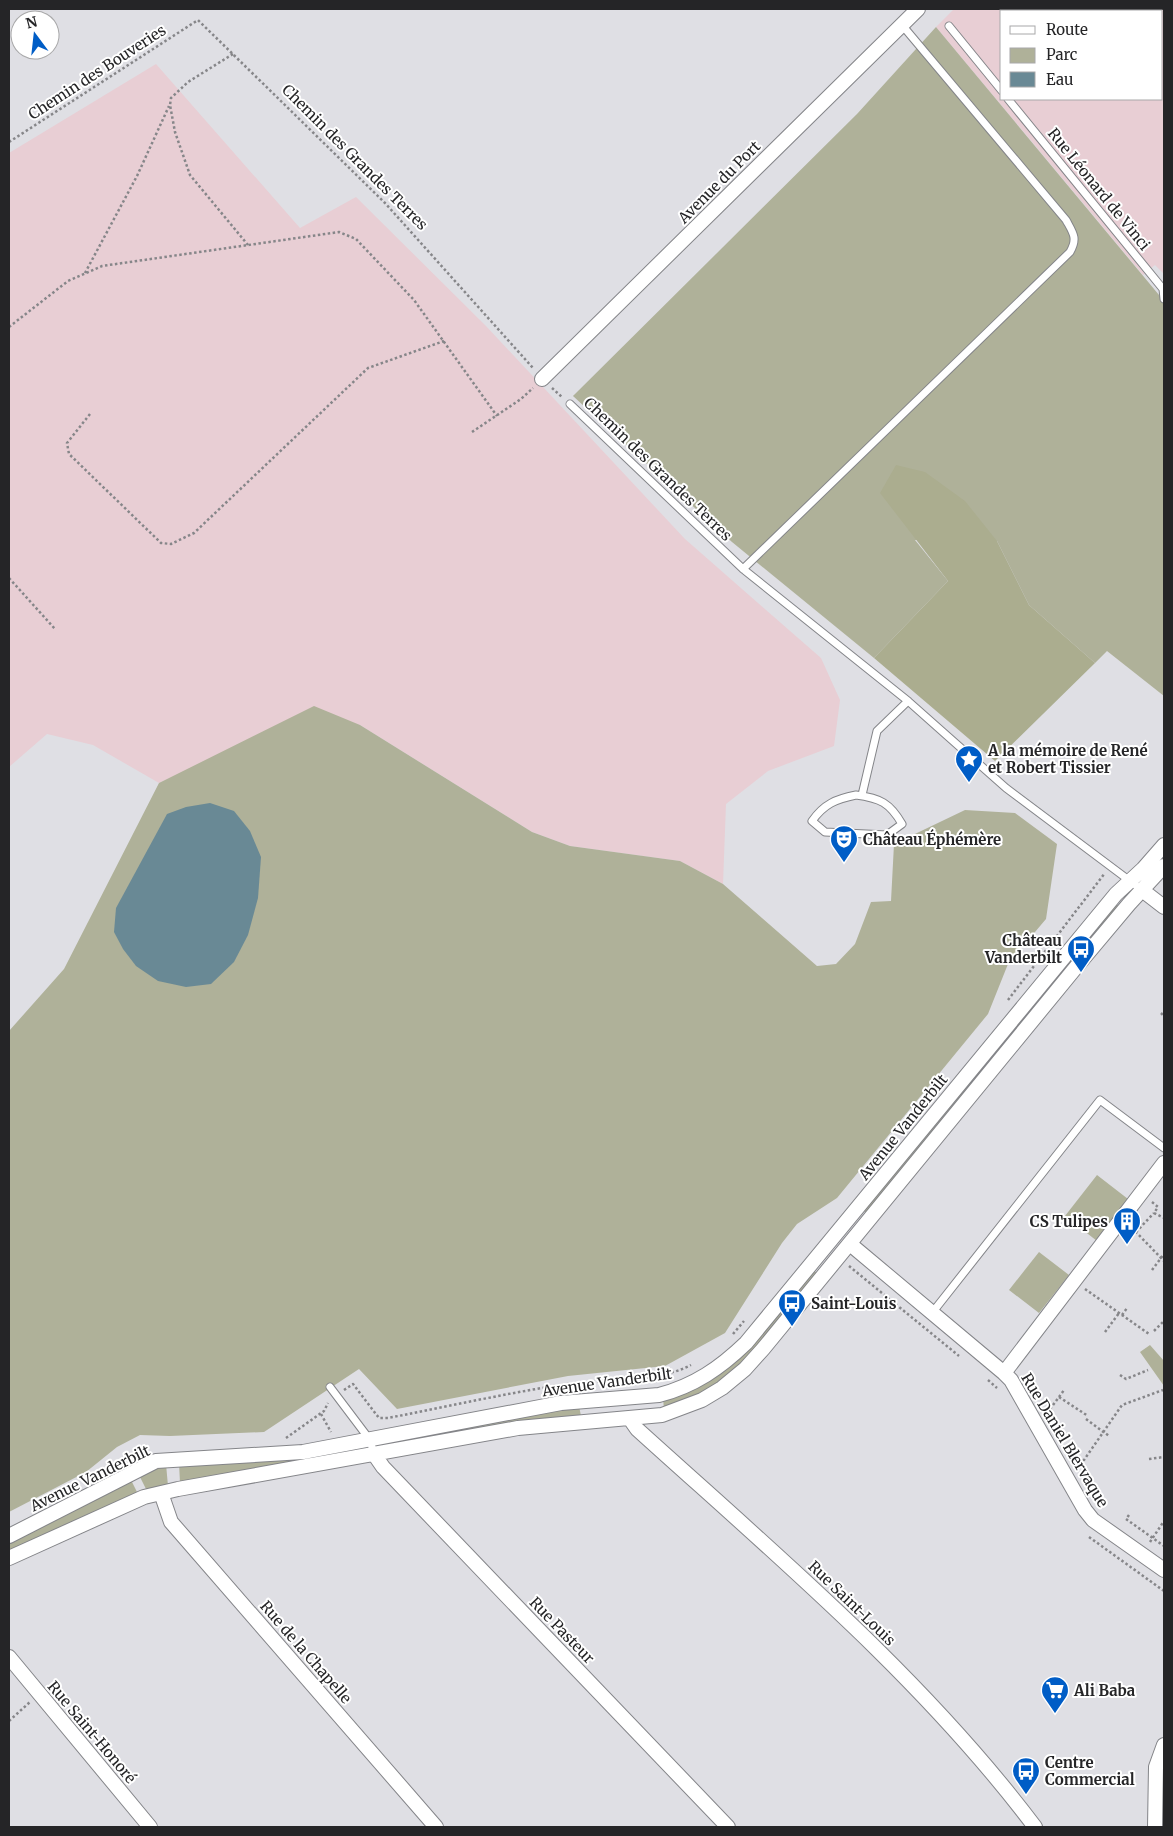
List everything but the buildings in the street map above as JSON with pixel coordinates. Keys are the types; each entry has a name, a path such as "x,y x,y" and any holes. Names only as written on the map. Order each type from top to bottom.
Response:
{"street":[{"name":"Avenue du Port","path":"542,379 918,9"},
{"name":"Avenue Vanderbilt","path":"9,1558 144,1497 214,1481 518,1428 584,1421 627,1409 700,1380 714,1371 746,1343 1116,894 1131,881 1164,845"},
{"name":"Avenue Vanderbilt","path":"9,1536 156,1461 303,1452 561,1403 627,1409 662,1415 702,1400 735,1379 763,1349 1064,981 1164,866"},
{"path":"1142,890 1164,907"},
{"path":"1004,1373 1164,1163"},
{"name":"Rue Daniel Blervaque","path":"850,1244 1011,1380 1085,1510 1093,1520 1164,1570"},
{"name":"Rue Saint-Louis","path":"627,1409 638,1429 864,1636 980,1757 1035,1827"},
{"name":"Rue Pasteur","path":"374,1454 384,1467 728,1827"},
{"name":"Rue de la Chapelle","path":"161,1493 171,1522 436,1827"},
{"name":"Rue Saint-Honoré","path":"9,1657 150,1827"},
{"path":"1155,1827 1156,1767 1164,1744"}],"lane":[{"path":"743,569 1070,252 1075,243 1075,237 1066,220 902,25"},
{"path":"949,26 1000,89"},
{"name":"Rue Léonard de Vinci","path":"1009,100 1163,289 1164,299"},
{"name":"Chemin des Grandes Terres","path":"570,404 743,569 908,702 1006,788 1142,890"},
{"path":"862,796 877,731 908,702"},
{"path":"856,795 862,796 875,797 893,809 902,824 886,835 825,832 812,821 833,800 856,795"},
{"path":"932,1313 1100,1100 1164,1148"},
{"path":"837,1233 850,1244"},
{"path":"330,1387 370,1440 374,1454"}],"path":[{"name":"Chemin des Grandes Terres","path":"198,20 385,203 542,379 570,404"},
{"name":"Chemin des Bouveries","path":"9,142 198,20"},
{"path":"85,274 137,176 170,105 171,98 188,82 233,54"},
{"path":"170,105 175,132 190,175 248,245"},
{"path":"9,327 68,281 102,266 339,232 356,239 414,300 497,416"},
{"path":"90,414 67,443 69,454 161,543 170,544 194,533 368,368 444,341"},
{"path":"472,432 521,400 542,379"},
{"path":"9,578 56,629"},
{"path":"1003,1007 1106,871"},
{"path":"1136,1232 1158,1207 1142,1193"},
{"path":"1154,1213 1164,1218"},
{"path":"1121,1220 1136,1232 1164,1261"},
{"path":"1152,1270 1164,1254"},
{"path":"844,1265 854,1269 964,1360"},
{"path":"1074,1281 1149,1334"},
{"path":"1106,1332 1126,1308"},
{"path":"729,1338 748,1315"},
{"path":"1154,1331 1164,1321"},
{"path":"342,1391 354,1384 379,1418 388,1418 560,1385 656,1377 676,1373 692,1365"},
{"path":"1120,1375 1126,1379 1148,1370"},
{"path":"986,1379 999,1390"},
{"path":"1046,1414 1064,1390"},
{"path":"1074,1465 1084,1460 1122,1405 1163,1390"},
{"path":"1058,1397 1109,1436"},
{"path":"321,1414 332,1436"},
{"path":"1148,1459 1164,1457"},
{"path":"1122,1525 1129,1515"},
{"path":"1126,1520 1164,1546"},
{"path":"1149,1544 1164,1521"},
{"path":"1088,1535 1164,1590"},
{"path":"9,1721 39,1694"}],"shaded area":[{"path":"954,9 1164,9 1164,274 1155,265 1143,275 936,27"},
{"path":"156,64 300,228 356,197 486,326 685,539 821,658 840,700 834,746 768,771 726,804 723,884 680,861 570,846 532,832 360,725 211,759 159,783 93,745 47,734 9,767 9,153"}],"green space":[{"path":"936,27 1164,301 1164,696 1107,651 1095,663 1029,605 997,541 915,540 948,581 874,658 732,542 573,396 857,114"},
{"path":"896,465 925,472 965,501 997,541 1029,605 1095,663 995,761 874,658 948,581 880,493"},
{"path":"314,706 360,725 532,832 570,846 680,861 723,884 817,966 836,964 855,944 871,902 891,901 894,844 965,810 1015,813 1057,844 1046,919 1008,964 988,1014 837,1198 797,1224 782,1243 725,1333 665,1366 568,1376 397,1409 359,1369 264,1432 170,1436 140,1435 117,1447 86,1472 9,1512 9,1031 64,969 159,783"},
{"path":"1116,904 1120,907 979,1079 972,1074"},
{"path":"968,1079 975,1084 868,1214 861,1209"},
{"path":"1097,1175 1128,1199 1097,1241 1065,1216"},
{"path":"1039,1252 1069,1275 1039,1313 1009,1290"},
{"path":"812,1269 818,1274 755,1353 716,1387 664,1409 663,1399 696,1388"},
{"path":"1150,1345 1164,1361 1164,1386 1140,1352"},
{"path":"579,1406 581,1416 400,1445 399,1439"},
{"path":"331,1451 332,1456 180,1483 179,1463"},
{"path":"166,1464 168,1486 147,1491 138,1473"},
{"path":"130,1478 138,1494 9,1553 9,1541"}],"water":[{"path":"210,803 234,811 250,831 261,857 258,898 248,935 234,962 211,984 186,987 158,981 136,966 123,949 114,932 116,908 167,814 186,807"}],"place":[{"name":"A la mémoire de René et Robert Tissier","path":"969,783"},
{"name":"Château Éphémère","path":"844,863"},
{"name":"Château Vanderbilt","path":"1081,973"},
{"name":"CS Tulipes","path":"1127,1245"},
{"name":"Saint-Louis","path":"792,1327"},
{"name":"Ali Baba","path":"1055,1714"},
{"name":"Centre Commercial","path":"1026,1795"}]}
